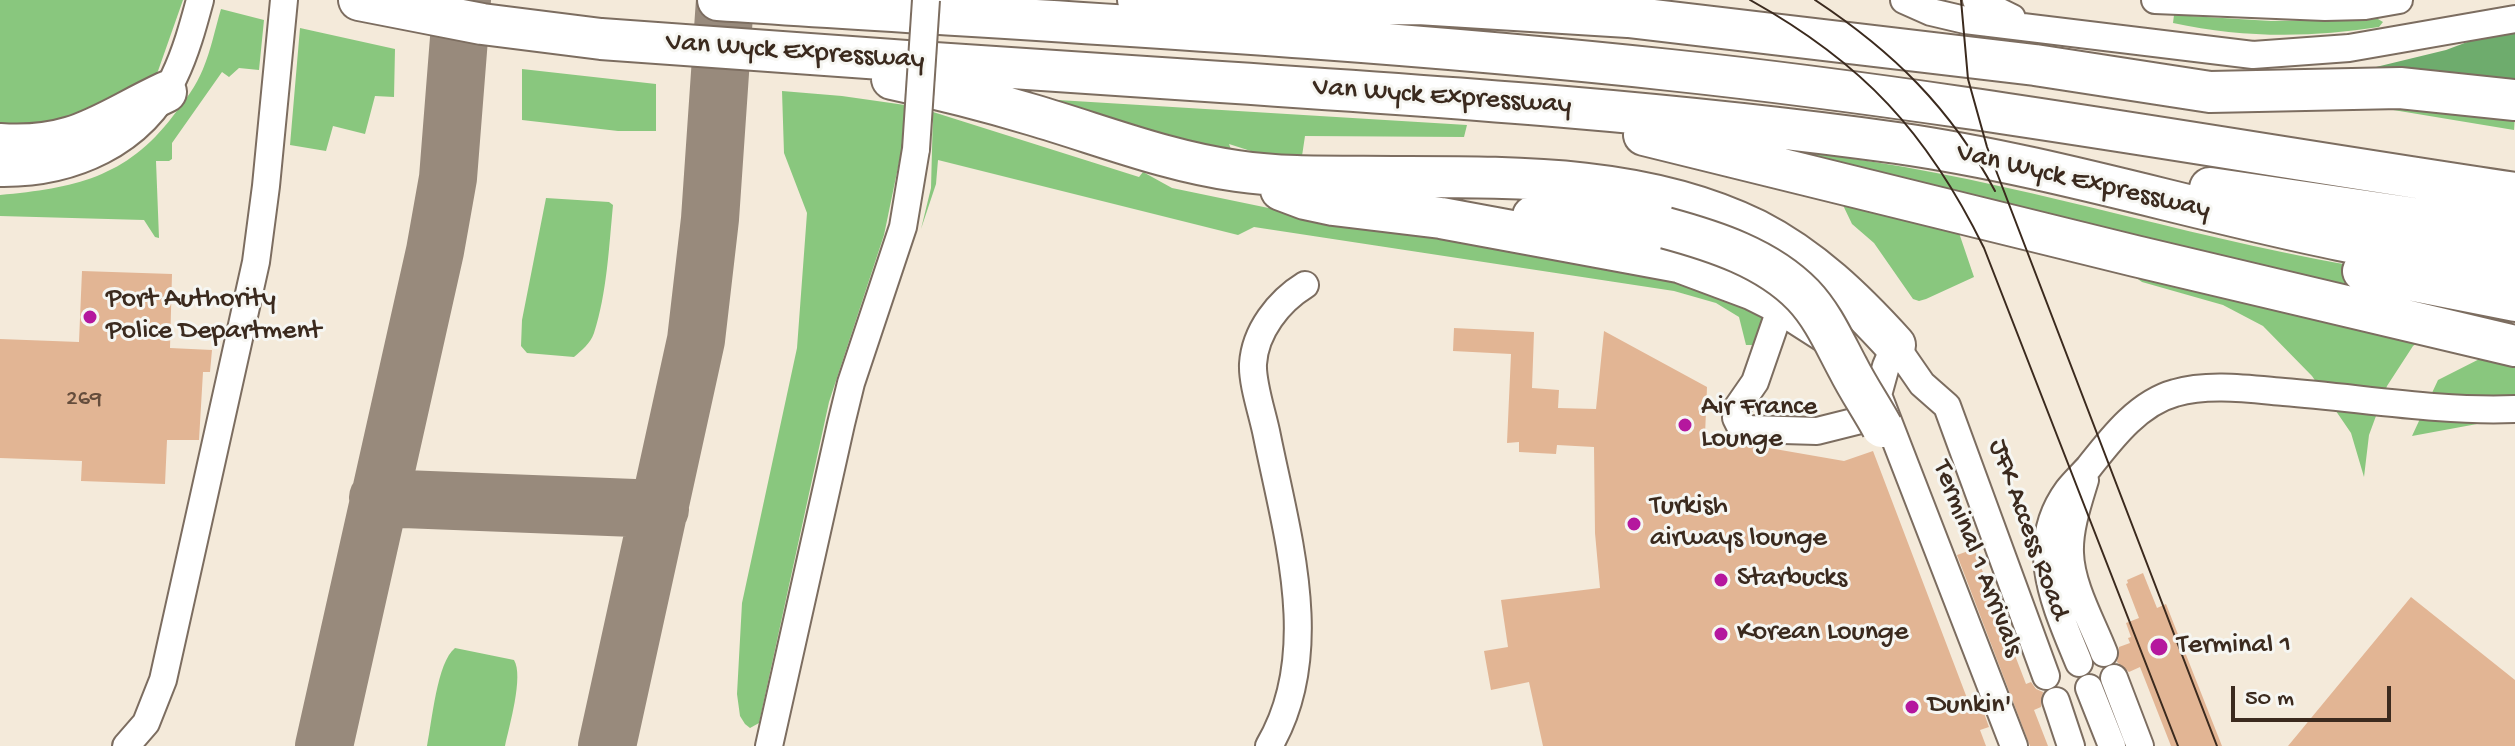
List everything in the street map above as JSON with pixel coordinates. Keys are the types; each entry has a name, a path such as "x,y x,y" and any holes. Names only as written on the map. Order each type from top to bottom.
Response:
{"highway":[{"name":"Van Wyck Expressway","path":"359,0 443,17 562,35 1512,101 1712,120 1901,144 2016,165 2238,219 2391,251 2515,266"},
{"name":"Van Wyck Expressway","path":"718,0 826,3 1344,41 1669,70 1823,89 2515,193"},
{"path":"1138,0 1252,5 1479,3 1749,30 2035,65 2210,92 2400,88 2502,99"},
{"path":"795,53 1035,115 1144,152 1236,171 1304,176 1538,179 1615,189 1690,206 1755,230 1802,259 1842,291 1895,345"},
{"path":"0,144 29,146 64,141 102,126 166,92"},
{"path":"1512,101 2135,256 2515,346"},
{"path":"1901,144 2515,233"},
{"path":"1236,171 1305,199 1441,218 1656,256 1730,279 1782,304 1826,331 1853,353 1868,374 1884,417"},
{"path":"1441,218 1582,216 1627,220 1708,241 1753,260 1771,269 1802,294 1834,339 1848,369 1884,417"},
{"path":"2238,219 2292,246 2350,269 2515,301"}],"street":[{"path":"0,173 62,167 101,152 146,120 166,92 179,65 200,0"},
{"path":"126,746 146,723 163,680 245,313 262,227 284,0"},
{"path":"769,746 851,383 903,227 916,149 926,0"},
{"path":"1904,0 1946,16 2262,55 2339,49 2515,19"},
{"path":"1976,0 2033,28"},
{"path":"2155,0 2325,7 2365,6 2399,0"},
{"path":"1269,746 1281,726 1291,696 1297,609 1288,541 1253,363 1263,332 1275,310 1305,285"},
{"path":"1782,304 1755,382 1737,408 1736,418 1740,426 1817,431 1884,417"},
{"path":"1895,345 1886,366 1884,417 2007,746"},
{"name":"JFK Access Road","path":"1895,345 1922,384 1947,406 2046,676"},
{"name":"JFK Access Road","path":"2079,663 2046,570 2054,513 2068,490 2092,462 2123,427 2150,404 2173,393 2196,389 2257,390 2431,407 2515,409"},
{"name":"Terminal 1 Arrivals","path":"1884,417 2014,746"},
{"path":"2092,462 2075,510 2070,552 2073,573 2104,653"},
{"path":"2114,678 2140,746"},
{"path":"2089,688 2112,746"},
{"path":"2056,701 2071,746"}],"green space":[{"path":"0,0 183,0 158,71 147,88 0,156"},
{"path":"221,9 264,20 259,70 239,68 229,77 222,72 172,143 172,159 156,161 159,238 155,237 144,220 0,216 0,195 75,183 97,176 137,154 182,105 197,81"},
{"path":"2174,15 2271,21 2378,19 2383,22 2379,27 2353,31 2276,35 2225,32 2173,23"},
{"path":"2515,24 2515,89 2376,67 2446,50"},
{"path":"300,28 395,49 394,97 375,96 365,134 333,126 326,151 290,145"},
{"path":"522,69 656,84 656,131 618,131 522,120"},
{"path":"782,91 905,105 902,148 884,235 829,402 759,723 750,728 740,716 737,694 742,603 797,348 807,213 784,153"},
{"path":"1058,100 1467,125 1464,137 1305,136 1302,156 1257,153 1229,144 1234,157 1053,103"},
{"path":"2357,104 2515,115 2514,130"},
{"path":"933,112 1139,177 1143,172 1172,188 1365,228 1643,270 1718,290 1775,319 1755,345 1746,345 1739,317 1716,303 1674,291 1254,227 1238,235 938,160 936,184 921,229 931,188"},
{"path":"1808,153 2000,186 2316,259 2491,285 2493,303 2457,313 2413,346 2387,386 2369,435 2364,477 2351,433 2312,376 2263,326 2223,305 2142,282 2131,274 1808,158"},
{"path":"546,198 609,202 613,205 607,269 598,318 590,340 574,357 527,353 521,346 522,320"},
{"path":"1841,201 1957,227 1974,277 1926,299 1913,299 1874,243 1852,224"},
{"path":"2515,341 2515,417 2412,436 2438,380"},
{"path":"455,648 514,660 517,689 505,746 427,746 440,679"}],"building":[{"path":"82,271 172,274 170,348 212,350 210,372 203,372 199,440 167,440 165,484 81,481 82,461 0,458 0,339 79,342"},
{"path":"1454,328 1534,332 1532,388 1559,390 1558,408 1596,409 1604,331 1707,387 1705,435 1844,461 1873,451 1970,706 1980,702 1989,727 1980,730 1986,746 1543,746 1529,682 1491,690 1484,651 1508,647 1501,600 1600,588 1595,533 1594,447 1557,445 1556,454 1519,452 1519,442 1507,443 1511,354 1453,351"},
{"path":"1974,549 2026,684 2031,682 2043,692 2041,707 2034,710 2048,746 2030,746 1957,555"},
{"path":"2143,573 2157,608 2166,604 2222,746 2171,746 2140,667 2129,672 2117,662 2119,647 2130,643 2126,623 2139,618 2127,580"},
{"path":"2411,597 2515,680 2515,746 2288,746"}],"taxiway":[{"path":"324,746 435,251 448,178 462,0"},
{"path":"607,746 696,340 710,219 725,0"},
{"path":"378,498 660,509"}],"tram line":[{"path":"1750,0 1826,49 1888,104 1915,135 1962,207 1984,248 2178,746"},
{"path":"1815,0 1869,40 1917,84 1959,133 1995,191"},
{"path":"1961,0 1968,79 1987,147 2217,746"}],"place":[{"name":"Port Authority Police Department","path":"90,317"},
{"name":"Air France Lounge","path":"1685,425"},
{"name":"Turkish airways lounge","path":"1634,524"},
{"name":"Starbucks","path":"1721,580"},
{"name":"Korean Lounge","path":"1721,634"},
{"name":"Terminal 1","path":"2159,647"},
{"name":"Dunkin'","path":"1912,707"}]}
